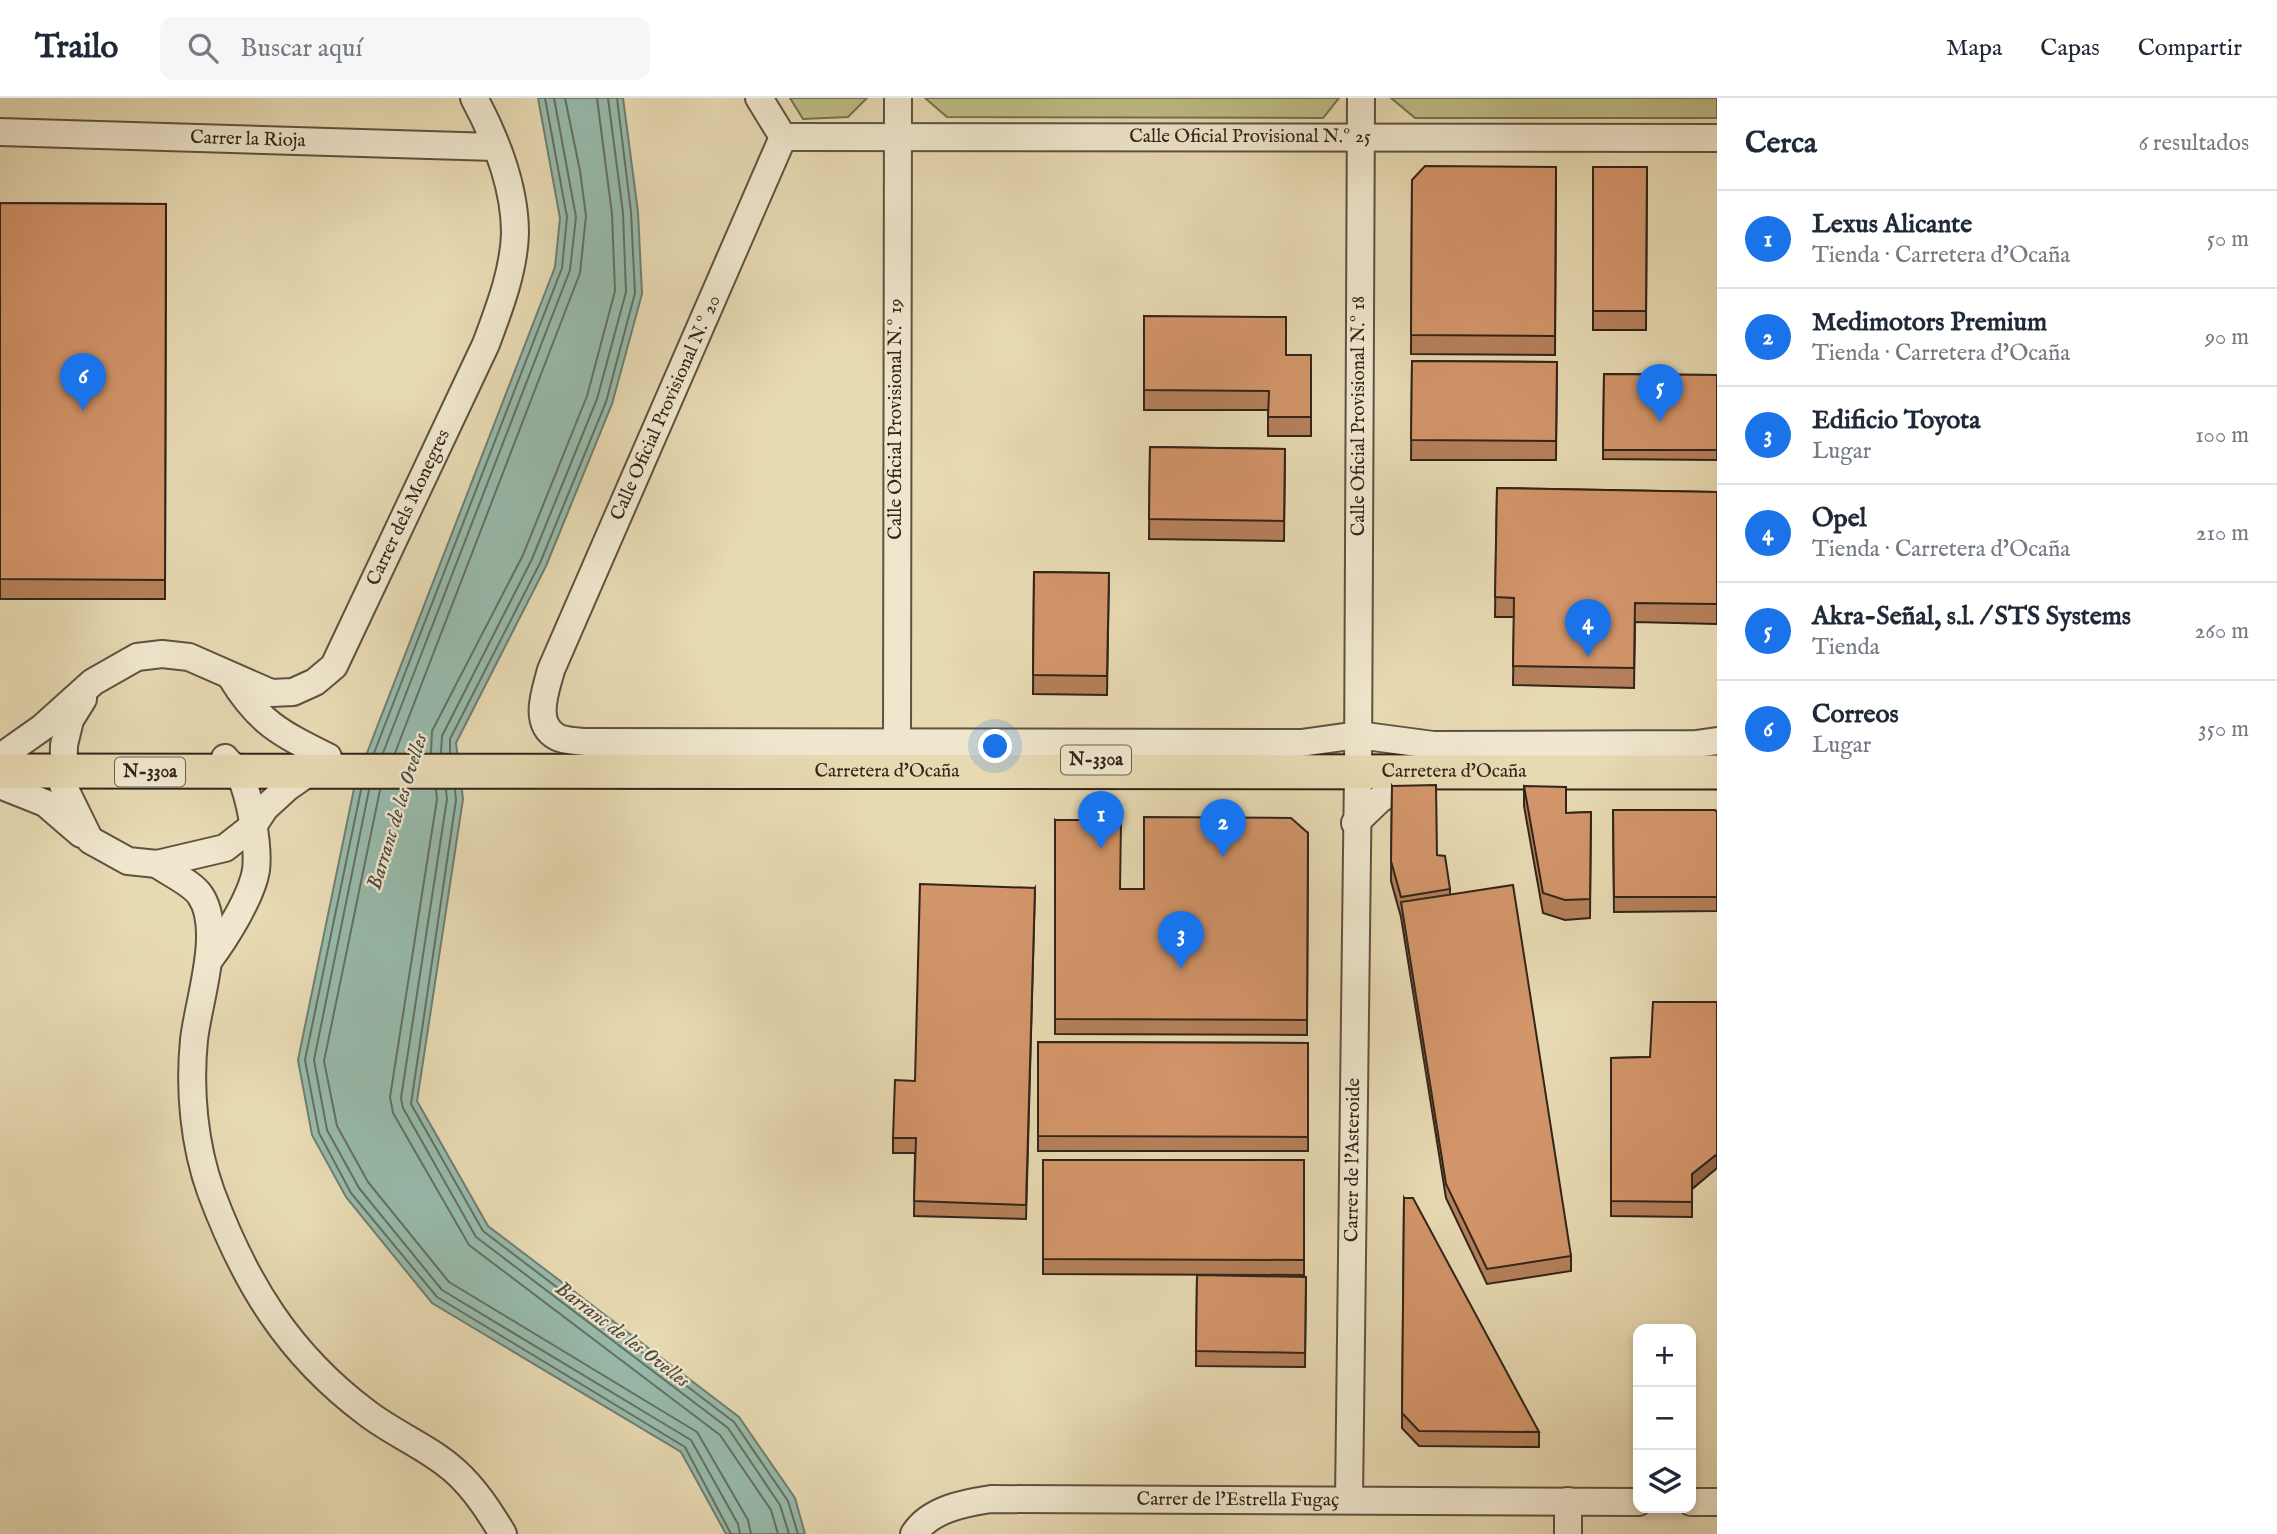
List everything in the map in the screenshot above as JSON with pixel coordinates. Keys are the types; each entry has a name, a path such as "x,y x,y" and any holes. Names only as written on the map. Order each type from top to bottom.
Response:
{"main road":[{"name":"Carretera d'Ocaña","path":"0,761 321,766 1358,756 1717,761"},
{"name":"Carretera d'Ocaña","path":"1358,756 1427,772 1717,772"}],"street":[{"name":"Carrer dels Monegres","path":"93,682 137,657 162,654 189,657 215,666 231,677 271,693 293,692 315,682 334,666 347,644 486,344 505,290 515,233 505,169 474,98"},
{"path":"759,98 783,137"},
{"name":"Calle Oficial Provisional N.º 19","path":"897,741 898,98"},
{"name":"Calle Oficial Provisional N.º 18","path":"1358,756 1361,98"},
{"name":"Carrer la Rioja","path":"0,132 495,147"},
{"name":"Calle Oficial Provisional N.º 25","path":"783,137 898,135 1717,138"},
{"name":"Calle Oficial Provisional N.º 20","path":"545,724 541,707 551,670 783,137"},
{"name":"Carretera d'Ocaña","path":"231,677 249,707 321,766"},
{"path":"93,682 0,761 67,825 128,861 157,864 225,848 253,827 265,808 321,766"},
{"path":"90,839 76,816 63,785 61,763 70,720 93,682"},
{"name":"Carretera d'Ocaña","path":"545,724 557,737 585,742 1301,743 1358,756 1433,745 1696,744 1717,741"},
{"name":"Carrer de l'Asteroide","path":"1349,1500 1355,823 1358,756"},
{"path":"209,960 230,932 256,870 253,827 231,765"},
{"path":"1355,823 1380,799 1427,772"},
{"path":"157,864 200,895 210,928 209,960 194,1041 192,1104 205,1174 247,1277 288,1339 334,1386 368,1414 454,1470 483,1501 503,1534"},
{"name":"Carrer de l'Estrella Fugaç","path":"915,1532 932,1516 963,1503 991,1499 1633,1502"},
{"path":"1568,1501 1568,1534"},
{"path":"1696,1502 1717,1502"}],"green space":[{"path":"790,98 867,98 848,117 803,119"},
{"path":"925,98 1339,98 1323,118 947,117"},
{"path":"1391,98 1717,98 1717,118 1415,118"}],"water":[{"name":"Barranc de les Ovelles","path":"538,98 623,98 638,212 642,294 612,404 546,566 456,743 463,799 417,1101 488,1226 739,1417 795,1498 805,1534 726,1534 681,1452 432,1303 346,1197 312,1135 298,1060 355,784 555,267 560,218"}],"building":[{"path":"1425,166 1556,167 1555,336 1411,335 1412,180"},
{"path":"1593,167 1647,167 1646,311 1593,311"},
{"path":"0,203 166,204 165,580 0,579"},
{"path":"1144,316 1286,317 1286,355 1311,355 1311,417 1268,417 1269,391 1144,390"},
{"path":"1412,361 1557,362 1556,441 1411,440"},
{"path":"1604,374 1717,375 1717,450 1603,450"},
{"path":"1150,447 1285,449 1284,521 1149,519"},
{"path":"1497,488 1717,492 1717,604 1635,603 1634,668 1513,666 1514,598 1495,597"},
{"path":"1034,572 1109,573 1107,676 1033,675"},
{"path":"1436,785 1437,855 1445,856 1450,889 1401,897 1391,861 1392,786"},
{"path":"1524,786 1566,787 1566,813 1591,812 1590,899 1565,900 1543,893"},
{"path":"1613,810 1715,810 1717,897 1614,897"},
{"path":"1144,817 1291,818 1308,833 1307,1020 1055,1019 1055,820 1121,820 1120,889 1144,889"},
{"path":"920,884 1035,888 1026,1205 914,1201 916,1138 893,1138 895,1080 915,1081"},
{"path":"1513,885 1571,1256 1487,1269 1446,1184 1401,902"},
{"path":"1653,1002 1717,1002 1717,1154 1692,1174 1692,1202 1611,1201 1611,1058 1650,1057"},
{"path":"1038,1042 1308,1043 1308,1137 1038,1136"},
{"path":"1043,1160 1304,1160 1304,1260 1043,1259"},
{"path":"1404,1198 1413,1198 1539,1432 1419,1431 1402,1413"},
{"path":"1197,1275 1306,1277 1305,1353 1196,1351"}],"place":[{"name":"Correos","path":"83,411"},
{"name":"Akra-Señal, s.l. / STS Systems","path":"1660,422"},
{"name":"Opel","path":"1588,657"},
{"name":"Lexus Alicante","path":"1101,849"},
{"name":"Medimotors Premium","path":"1223,857"},
{"name":"Edificio Toyota","path":"1181,969"}]}
